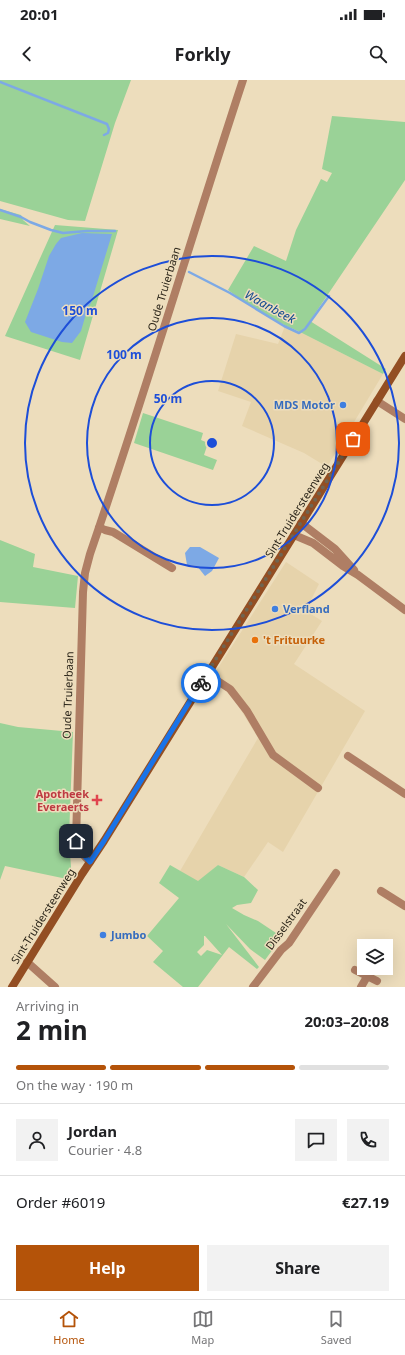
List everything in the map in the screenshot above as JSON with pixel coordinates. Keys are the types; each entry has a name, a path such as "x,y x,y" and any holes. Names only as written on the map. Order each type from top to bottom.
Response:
{"main road":[{"name":"Sint-Truidersteenweg","path":"12,987 405,356"}],"street":[{"name":"Oude Truierbaan","path":"90,862 79,850 76,841 84,578 90,554 138,412 243,80"},
{"path":"377,401 405,419"},
{"path":"301,523 335,549 358,575"},
{"path":"99,527 113,532 172,568"},
{"path":"294,535 313,543 405,610"},
{"path":"207,674 230,689 247,711 273,755 318,788"},
{"path":"348,756 405,794"},
{"name":"Disselstraat","path":"253,987 281,950 289,943 336,873"},
{"path":"381,891 405,906"},
{"path":"27,962 55,987"},
{"path":"355,970 378,981"},
{"path":"361,987 368,976"}],"shaded area":[{"path":"285,326 298,331 383,374 327,467 304,453 242,426 251,402 218,391 236,334 278,344"},
{"path":"286,562 319,584 310,602 311,614 322,621 294,664 365,711 283,852 268,842 244,877 218,865 198,882 180,871 258,738 231,694 221,686 209,682"}],"green space":[{"path":"0,80 131,80 115,123 85,221 68,220 0,201"},
{"path":"332,116 405,122 405,180 310,321 386,369 383,374 270,318 228,290 254,246 286,261 296,230 321,179 327,182 332,173 322,169"},
{"path":"0,209 21,215 23,220 30,226 0,219"},
{"path":"55,225 118,230 80,360 5,336"},
{"path":"143,413 203,433 201,440 208,443 204,455 217,460 213,470 134,443"},
{"path":"0,540 35,554 33,567 78,576 75,608 0,602"},
{"path":"0,723 18,727 73,732 69,837 71,867 67,879 5,866 0,880"},
{"path":"170,865 198,881 218,865 244,877 258,890 251,903 237,905 232,908 258,921 282,937 265,960 250,949 226,924 259,967 257,969 229,947 198,987 183,987 153,962 163,951 147,936 179,898 159,883","holes":["205,936 222,955 207,950 201,956 197,952 204,945"]}],"water":[{"path":"82,233 112,234 81,331 72,343 62,342 31,332 25,322 49,256 61,238"},
{"path":"190,547 200,547 219,558 212,571 205,576 197,566 187,565 185,553"}],"waterway":[{"path":"0,82 107,124 109,129 108,133 104,135"},
{"name":"Waanbeek","path":"0,210 51,230 63,233 115,231"},
{"name":"Waanbeek","path":"189,272 230,293 284,326 299,333 305,329 329,296"}],"way so far":[{"path":"201,683 353,439"}],"place":[{"name":"MDS Motor","path":"343,405"},
{"name":"Verfland","path":"275,609"},
{"name":"'t Frituurke","path":"255,640"},
{"name":"Apotheek Everaerts","path":"97,800"},
{"name":"Jumbo","path":"103,935"}],"route":[{"path":"76,841 83,856 90,862 201,683"}]}
